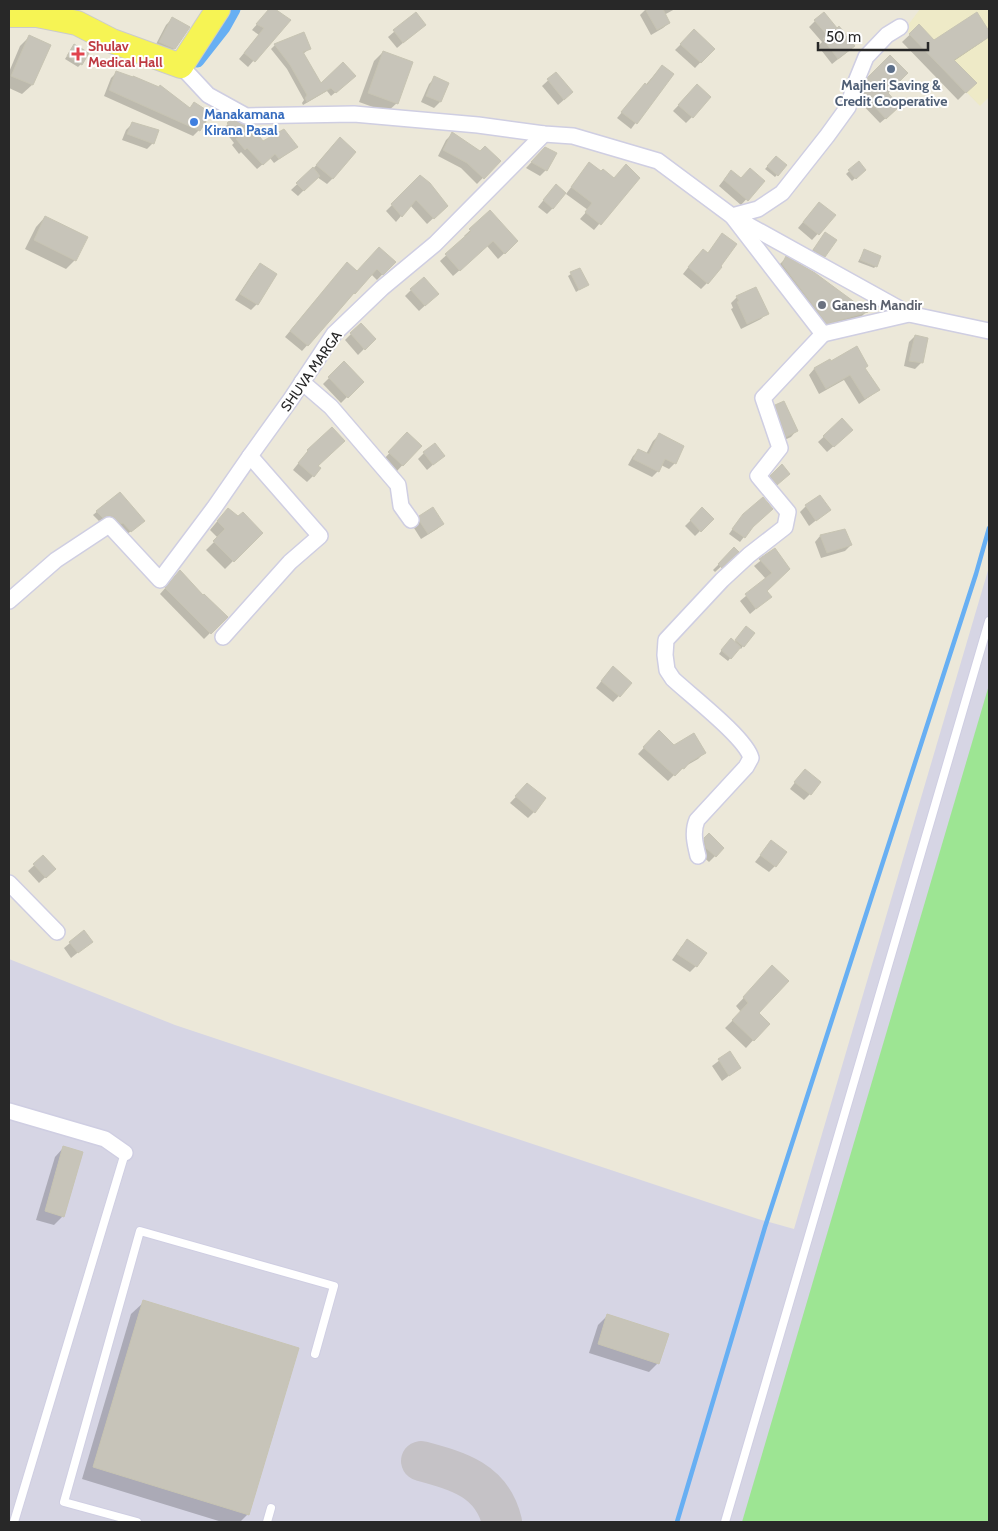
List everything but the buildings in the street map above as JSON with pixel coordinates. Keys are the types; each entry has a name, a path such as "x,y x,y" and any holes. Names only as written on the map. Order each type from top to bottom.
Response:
{"main road":[{"path":"9,15 37,15 77,23 112,41 181,66 218,9"}],"street":[{"path":"732,216 758,209 782,193 848,107 866,57 888,35 900,27"},
{"path":"181,66 208,94 246,116 354,114 478,125 573,136 658,161 732,216 909,314 989,331"},
{"name":"SHUVA MARGA","path":"9,601 56,560 109,525 160,580 292,399 334,334 382,288 435,244 544,134"},
{"path":"732,216 823,334"},
{"path":"698,856 694,839 694,826 697,820 751,758 750,752 739,738 673,678 667,670 665,656 666,640 722,580 785,527 788,512 758,476 780,448 763,398 823,334 909,314"},
{"path":"302,382 331,407 398,485 401,506 411,520"},
{"path":"222,636 290,562 320,536 250,456"},
{"path":"9,883 57,932"},
{"path":"9,1110 105,1139 125,1153"}],"lane":[{"path":"725,1522 989,621"},
{"path":"14,1522 125,1153"},
{"path":"136,1522 64,1502 140,1231 334,1286 315,1354"},
{"path":"267,1522 271,1508"}],"shaded area":[{"path":"920,9 989,9 989,97 980,106 905,29"},
{"path":"989,567 989,1522 9,1522 9,959 175,1025 758,1219 794,1229"}],"green space":[{"path":"989,685 989,1522 742,1522"}],"waterway":[{"path":"197,60 223,27 233,9"},
{"path":"677,1522 765,1227 976,574 989,528"}],"taxiway":[{"path":"421,1461 460,1474 482,1487 497,1508 502,1522"}],"place":[{"name":"Shulav Medical Hall","path":"78,54"},
{"name":"Majheri Saving & Credit Cooperative","path":"891,69"},
{"name":"Manakamana Kirana Pasal","path":"194,122"},
{"name":"Ganesh Mandir","path":"822,305"}]}
